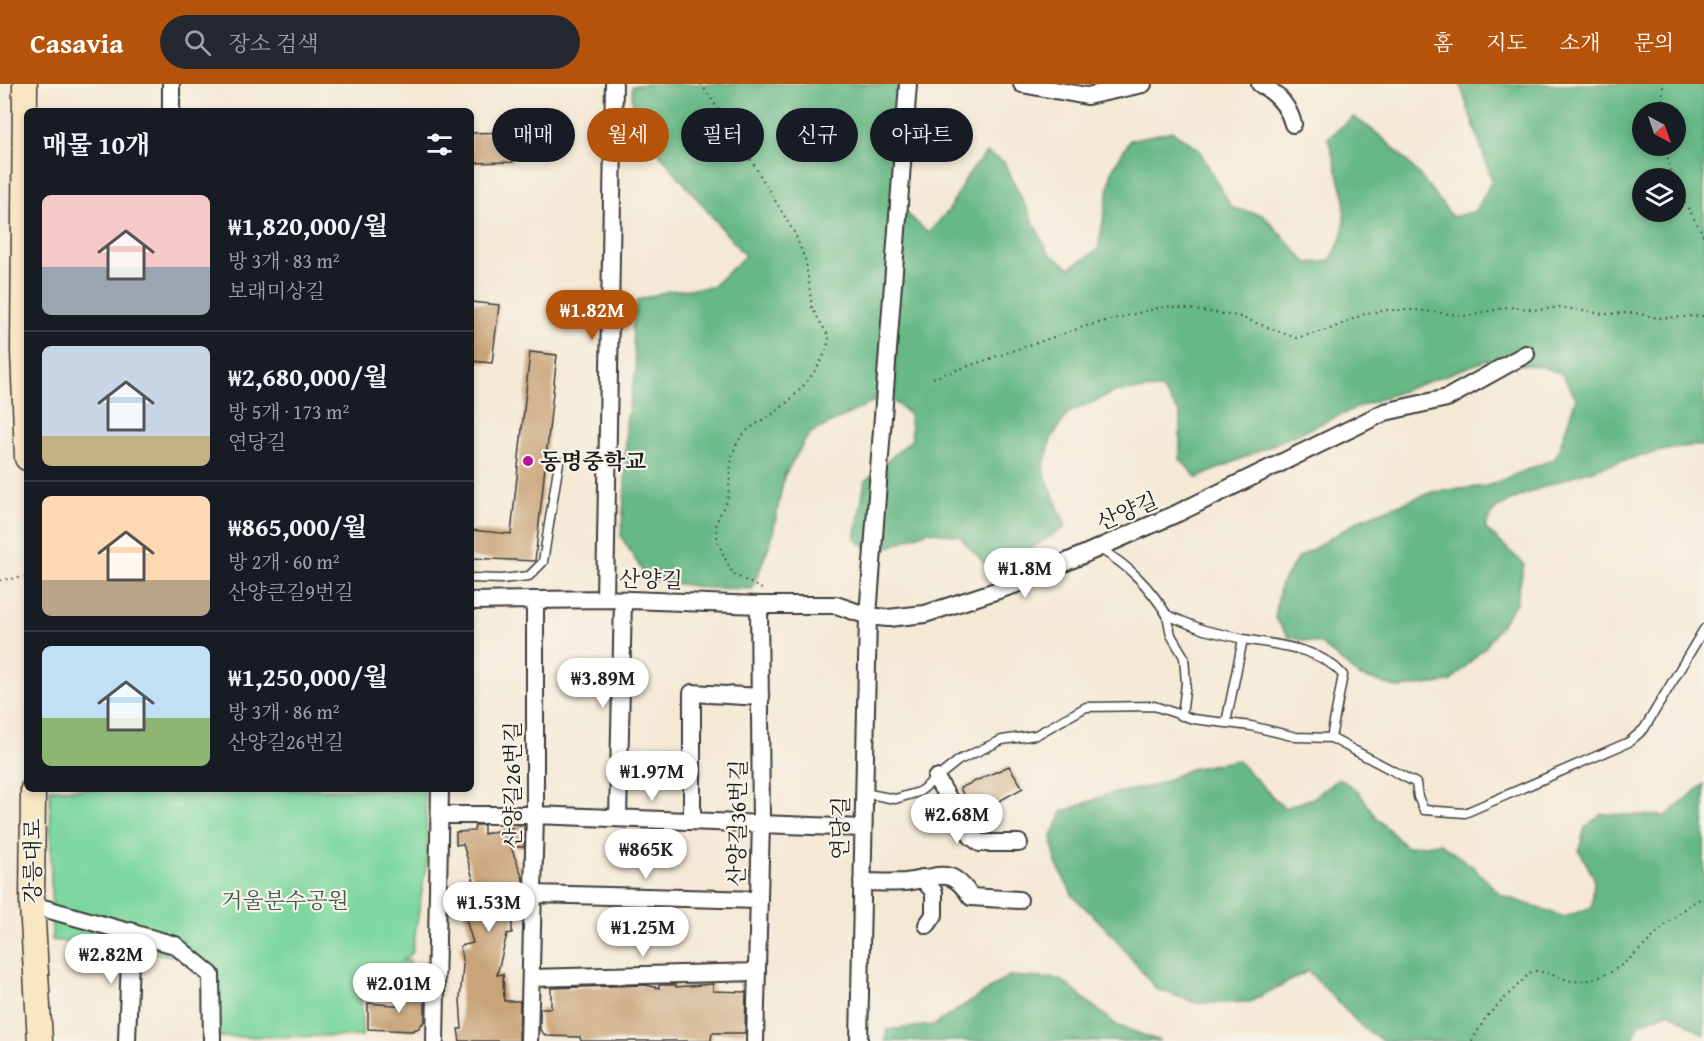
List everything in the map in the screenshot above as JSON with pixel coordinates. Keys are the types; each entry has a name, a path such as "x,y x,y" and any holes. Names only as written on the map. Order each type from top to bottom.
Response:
{"street":[{"path":"25,84 25,108"},
{"path":"171,84 171,108"},
{"path":"605,599 614,84"},
{"name":"연당길","path":"859,1041 868,616 908,84"},
{"path":"1022,84 1087,96 1143,84"},
{"path":"1260,84 1273,91 1290,110 1293,123"},
{"name":"산양길","path":"474,601 605,599 759,605 780,603 836,605 868,616 888,618 925,614 1014,585 1199,503 1385,412 1447,398 1526,354"},
{"name":"산양길26번길","path":"529,1041 536,815 536,600"},
{"path":"618,818 623,601"},
{"name":"산양길36번길","path":"755,1041 761,824 759,605"},
{"path":"692,821 692,693 760,697"},
{"path":"936,778 972,837 980,843 1019,843"},
{"name":"강릉대로","path":"33,792 32,905 40,1041"},
{"path":"435,1041 440,792"},
{"path":"441,815 536,815 863,828"},
{"path":"862,882 907,882 940,874 961,882 971,897 1019,900"},
{"path":"922,878 934,892 934,915 927,925"},
{"path":"533,894 759,900"},
{"path":"32,905 175,945 211,975 212,1041"},
{"path":"127,1041 131,931"},
{"path":"531,978 757,972"}],"lane":[{"path":"474,578 501,579 529,576 543,562 559,462"},
{"path":"1098,547 1119,560 1150,587 1167,615 1171,635 1184,657 1186,683 1182,716"},
{"path":"1167,615 1204,630 1306,651 1333,663 1343,675 1331,738"},
{"path":"864,793 895,799 919,792 958,760 1002,740 1036,735 1086,707 1154,706 1182,716 1296,737 1331,738 1416,783 1418,797 1424,810 1465,813 1629,742 1644,729 1704,629"},
{"path":"1226,723 1243,639"}],"path":[{"path":"701,84 735,133 795,234 806,262 812,308 829,337 825,351 811,376 792,398 746,432 736,444 729,475 728,496 716,526 733,574 756,585 780,603"},
{"path":"1662,102 1663,84"},
{"path":"1686,204 1704,236"},
{"path":"933,378 1086,326 1166,306 1238,316 1296,338 1330,329 1367,313 1388,310 1416,310 1468,316 1508,307 1539,310 1559,307 1604,314 1635,313 1658,318 1704,316"},
{"path":"0,580 24,577"},
{"path":"1472,1041 1486,1017 1532,971 1579,982 1609,972 1633,958 1663,925 1704,897"}],"green space":[{"path":"644,84 898,84 906,87 904,108 870,108 870,162 897,162 893,200 928,233 949,210 967,176 986,153 1004,162 1048,252 1070,268 1098,250 1112,170 1130,140 1172,131 1198,148 1232,208 1263,215 1307,263 1330,261 1343,236 1345,199 1328,138 1353,117 1368,126 1395,149 1431,189 1452,217 1476,211 1492,180 1460,84 1704,84 1704,446 1661,451 1598,468 1512,500 1494,510 1485,528 1524,564 1516,603 1487,645 1450,682 1399,688 1359,676 1321,644 1289,637 1275,618 1280,586 1297,559 1361,519 1432,492 1487,486 1556,458 1576,398 1562,374 1543,367 1487,360 1361,406 1197,478 1180,459 1180,414 1162,389 1117,391 1068,413 1051,439 1043,470 1066,527 1018,556 988,567 959,536 928,531 874,553 855,539 865,481 912,439 909,414 886,395 809,434 784,476 772,538 752,589 706,588 647,579 621,536 625,488 626,422 636,370 632,329 637,300 668,291 712,287 745,256 666,162 669,162 669,108 633,108 632,86"},
{"path":"1237,760 1284,808 1313,798 1339,778 1359,792 1375,816 1406,847 1440,843 1472,866 1501,895 1565,917 1592,907 1594,878 1579,850 1585,828 1601,814 1666,816 1704,784 1704,1035 1670,1012 1640,1023 1632,1041 1383,1041 1362,1027 1308,971 1250,1002 1197,1003 1156,989 1109,931 1073,896 1056,863 1052,837 1062,812 1106,795 1154,786 1190,769"},
{"name":"거울분수공원","path":"50,792 424,792 428,853 412,953 402,961 410,960 407,988 367,993 386,974 371,984 361,980 362,1036 213,1037 206,980 176,956 52,940"},
{"path":"1009,976 1060,979 1118,1026 1160,1041 885,1041 887,1030 934,1025"}],"building":[{"path":"492,132 492,162 513,162 474,163 474,133"},
{"path":"474,302 499,305 492,363 474,361"},
{"path":"530,352 557,355 535,561 474,558 474,530 511,534"},
{"path":"1009,766 1023,788 974,815 960,788"},
{"path":"475,825 484,825 484,834 524,825 524,847 511,847 523,879 522,910 512,908 512,933 507,934 497,975 503,974 504,1001 520,1001 519,1041 460,1041 458,1029 462,1029 460,999 463,965 460,946 473,943 460,900 460,882 474,882 463,844 456,845 456,832 474,831"},
{"path":"713,984 713,991 746,992 745,1033 712,1033 711,1041 581,1041 580,1037 546,1036 540,1030 540,1008 551,1008 551,988 645,985 659,988 659,985 676,985 676,987"},
{"path":"404,990 425,993 425,1020 419,1028 412,1031 368,1029 368,1003 404,1006"}],"place":[{"name":"동명중학교","path":"528,461"}]}
